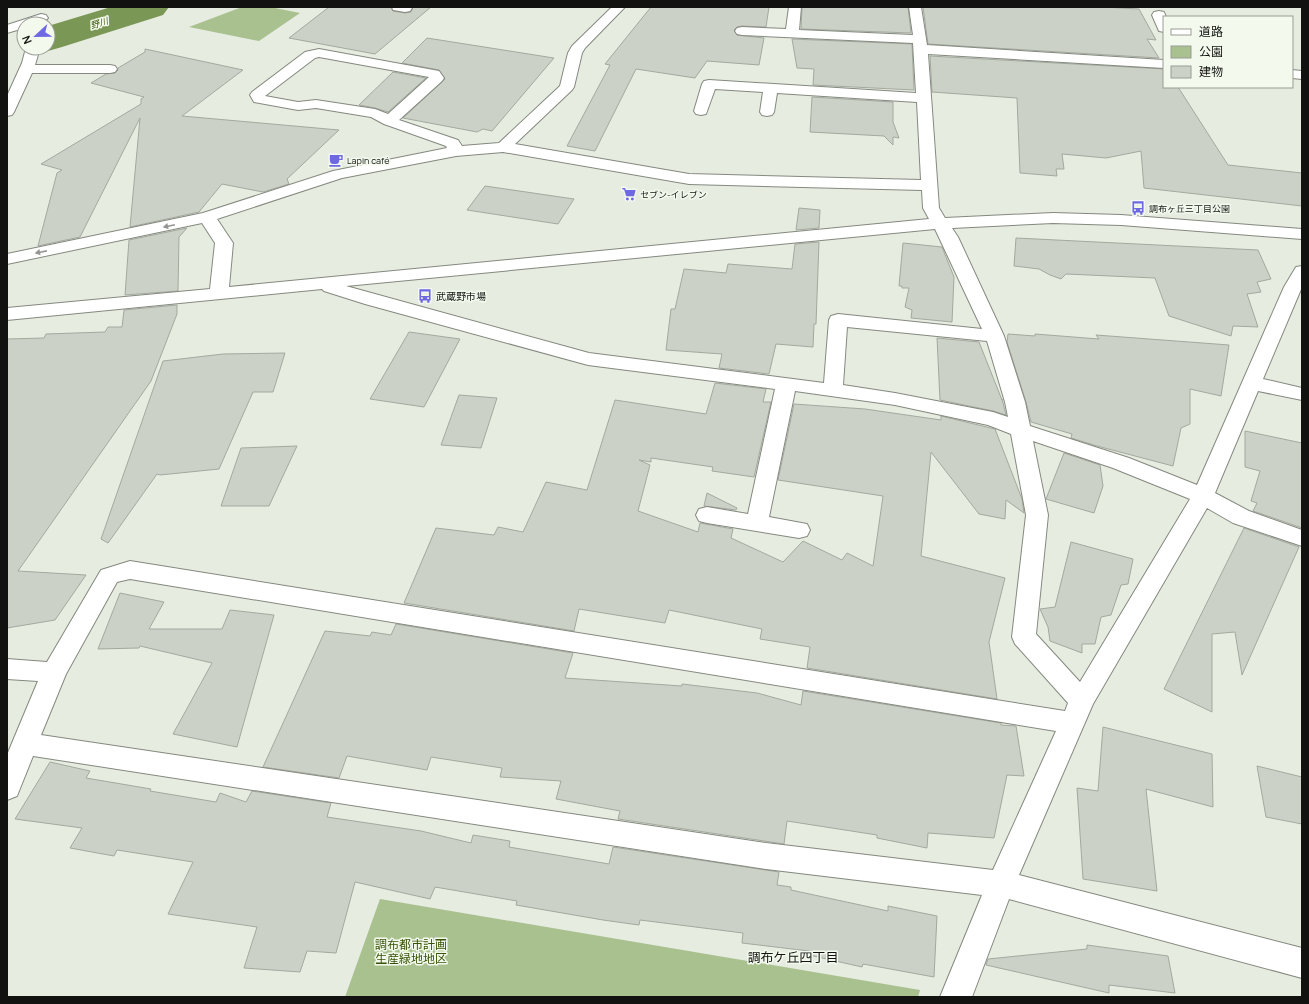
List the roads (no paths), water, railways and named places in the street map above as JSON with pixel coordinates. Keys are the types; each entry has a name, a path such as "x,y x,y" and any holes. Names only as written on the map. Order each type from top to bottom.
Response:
{"street":[{"path":"503,147 567,87 575,53 579,46 619,7"},
{"path":"792,33 795,7"},
{"path":"915,7 921,44 931,208 949,237 995,336 1015,402 1036,515 1024,637 1077,712"},
{"path":"1159,15 1163,25"},
{"path":"742,31 792,33 1163,64"},
{"path":"389,121 437,78 434,74 318,53 310,55 257,95 259,99 298,106 316,104 375,113 389,121 453,143 456,150"},
{"path":"7,112 10,98 27,66 30,56"},
{"path":"27,66 110,69"},
{"path":"701,111 709,84 924,98"},
{"path":"767,112 771,87"},
{"path":"7,259 207,217 339,174 456,150 503,147 690,179 929,185"},
{"path":"207,217 224,243 219,293"},
{"path":"7,314 940,223 1053,218 1121,220 1302,234"},
{"path":"956,997 1001,884 1077,712 1203,496 1252,383 1299,282"},
{"path":"321,284 371,300 588,359 763,380 786,385 895,399 993,419 1021,430 1121,463 1203,496 1241,517 1302,538"},
{"path":"833,390 838,320 995,336"},
{"path":"1252,383 1302,394"},
{"path":"757,523 786,385"},
{"path":"707,515 799,530"},
{"path":"7,788 54,672 109,576 130,570 1077,712"},
{"path":"7,669 54,672"},
{"path":"24,744 766,856 1001,884 1302,963"}],"waterway":[{"name":"野川","path":"56,36 150,7"}],"place":[{"name":"Lapin café","path":"336,160"},
{"name":"セブン-イレブン","path":"629,194"},
{"name":"調布ヶ丘三丁目公園","path":"1138,208"},
{"name":"武蔵野市場","path":"425,296"}],"district":[{"name":"調布ケ丘四丁目","path":"793,957"}],"park label":[{"name":"調布都市計画 生産緑地地区","path":"411,951"}]}
